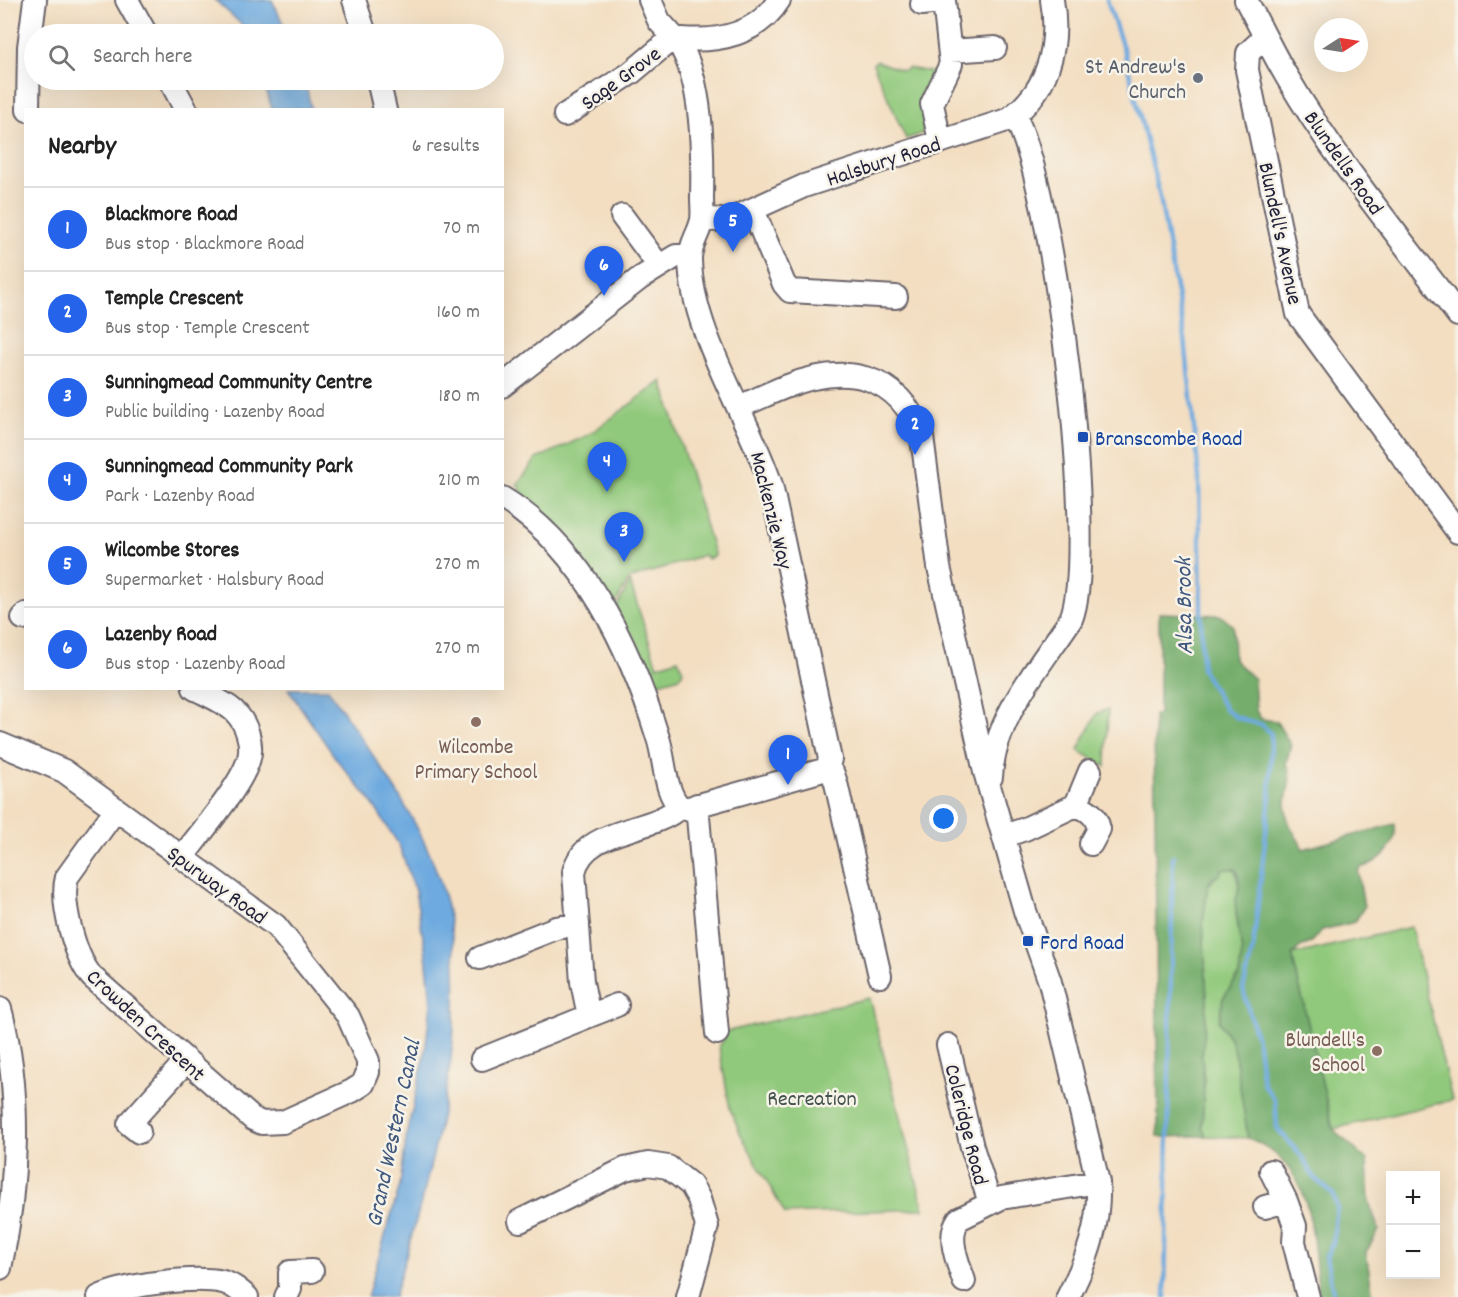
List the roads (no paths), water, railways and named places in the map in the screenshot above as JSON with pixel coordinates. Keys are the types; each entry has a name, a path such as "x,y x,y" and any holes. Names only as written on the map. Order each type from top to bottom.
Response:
{"street":[{"path":"32,24 35,0"},
{"path":"127,0 140,24"},
{"path":"354,0 362,24"},
{"name":"Mackenzie Way","path":"650,0 659,21 676,40 687,60 703,154 703,218 692,244 691,270 705,327 738,407 758,447 775,501 830,759 828,769 833,774 836,783 881,947 880,976"},
{"path":"676,40 707,41 743,31 768,15 779,0"},
{"path":"991,789 992,762 1005,723 1071,619 1079,591 1078,494 1055,278 1048,234 1025,138 1014,115 1032,94 1053,58 1056,22 1052,0"},
{"name":"Blundells Road","path":"1246,0 1287,77 1323,133 1458,315"},
{"path":"940,141 932,104 951,64 943,2"},
{"name":"Blundell's Avenue","path":"1265,37 1248,53 1247,70 1293,301 1298,314 1458,532"},
{"name":"Sage Grove","path":"562,117 631,73 676,40"},
{"path":"950,51 995,48"},
{"path":"28,90 28,108"},
{"path":"175,90 185,108"},
{"path":"380,90 385,108"},
{"name":"Halsbury Road","path":"703,218 727,220 804,186 1007,120 1014,115"},
{"path":"753,210 784,284 790,291 903,299"},
{"path":"622,216 659,266"},
{"path":"504,384 659,266 676,256 690,256"},
{"path":"738,407 787,386 835,375 873,379 902,399 915,417 922,437 939,567 991,789 1025,911 1050,982 1098,1182 1098,1215 1089,1253 1068,1297"},
{"path":"504,499 538,524 557,545 601,606 625,651 644,700 658,739 672,794 689,806 717,1033"},
{"path":"182,857 242,776 249,759 250,749 249,738 236,712 198,690"},
{"path":"975,719 985,727 997,728 1005,723"},
{"name":"Spurway Road","path":"0,744 64,771 276,926 348,1016 368,1062 368,1072 363,1083"},
{"path":"589,1016 582,982 574,872 577,859 584,850 689,806 828,769"},
{"path":"1004,836 1076,805 1090,771"},
{"path":"1076,805 1089,810 1097,820 1099,829 1091,843"},
{"name":"Crowden Crescent","path":"116,809 67,877 64,889 79,958 92,977 244,1113 262,1123 283,1122 352,1091 363,1083"},
{"path":"480,958 556,928 578,924"},
{"path":"490,1051 617,1005"},
{"path":"0,1009 12,1099 15,1157 6,1187 0,1268"},
{"name":"Coleridge Road","path":"948,1045 972,1148 990,1203"},
{"path":"130,1124 186,1061"},
{"path":"532,1221 624,1169 659,1157 691,1185 705,1212 707,1226 704,1242 688,1297"},
{"path":"1271,1171 1276,1204 1295,1226 1294,1242 1308,1297"},
{"path":"964,1281 954,1244 955,1224 963,1216 1001,1198 1098,1182"},
{"path":"286,1297 290,1289 291,1272"},
{"path":"99,1297 119,1288 208,1281 225,1282 247,1297"}],"water":[{"path":"215,0 272,0 283,24 241,24"},
{"path":"266,90 307,90 311,108 272,108"},
{"path":"289,690 329,690 375,758 405,806 430,855 440,881 452,931 456,983 453,1036 446,1091 422,1198 394,1297 367,1297 400,1185 407,1132 424,1059 431,1003 426,954 415,891 399,845 371,801 337,760"}],"waterway":[{"name":"Alsa Brook","path":"1107,0 1124,51 1160,197 1185,339 1199,477 1202,669 1225,709 1236,717 1262,725 1271,734 1270,796 1253,948 1243,989 1258,1044 1263,1084 1275,1100 1277,1128 1303,1158 1313,1177 1333,1194 1337,1207 1333,1242 1326,1257 1334,1297"},
{"path":"1165,1297 1173,856"}],"place":[{"name":"St Andrew's Church","path":"1198,78"},
{"name":"Wilcombe Stores","path":"733,252"},
{"name":"Lazenby Road","path":"604,296"},
{"name":"Branscombe Road","path":"1083,437"},
{"name":"Temple Crescent","path":"915,455"},
{"name":"Sunningmead Community Park","path":"607,492"},
{"name":"Sunningmead Community Centre","path":"624,562"},
{"name":"Wilcombe Primary School","path":"476,722"},
{"name":"Blackmore Road","path":"788,785"},
{"name":"Ford Road","path":"1028,941"},
{"name":"Blundell's School","path":"1377,1051"}],"park label":[{"name":"Recreation","path":"812,1097"}],"water label":[{"name":"Grand Western Canal","path":"392,1133"}]}
